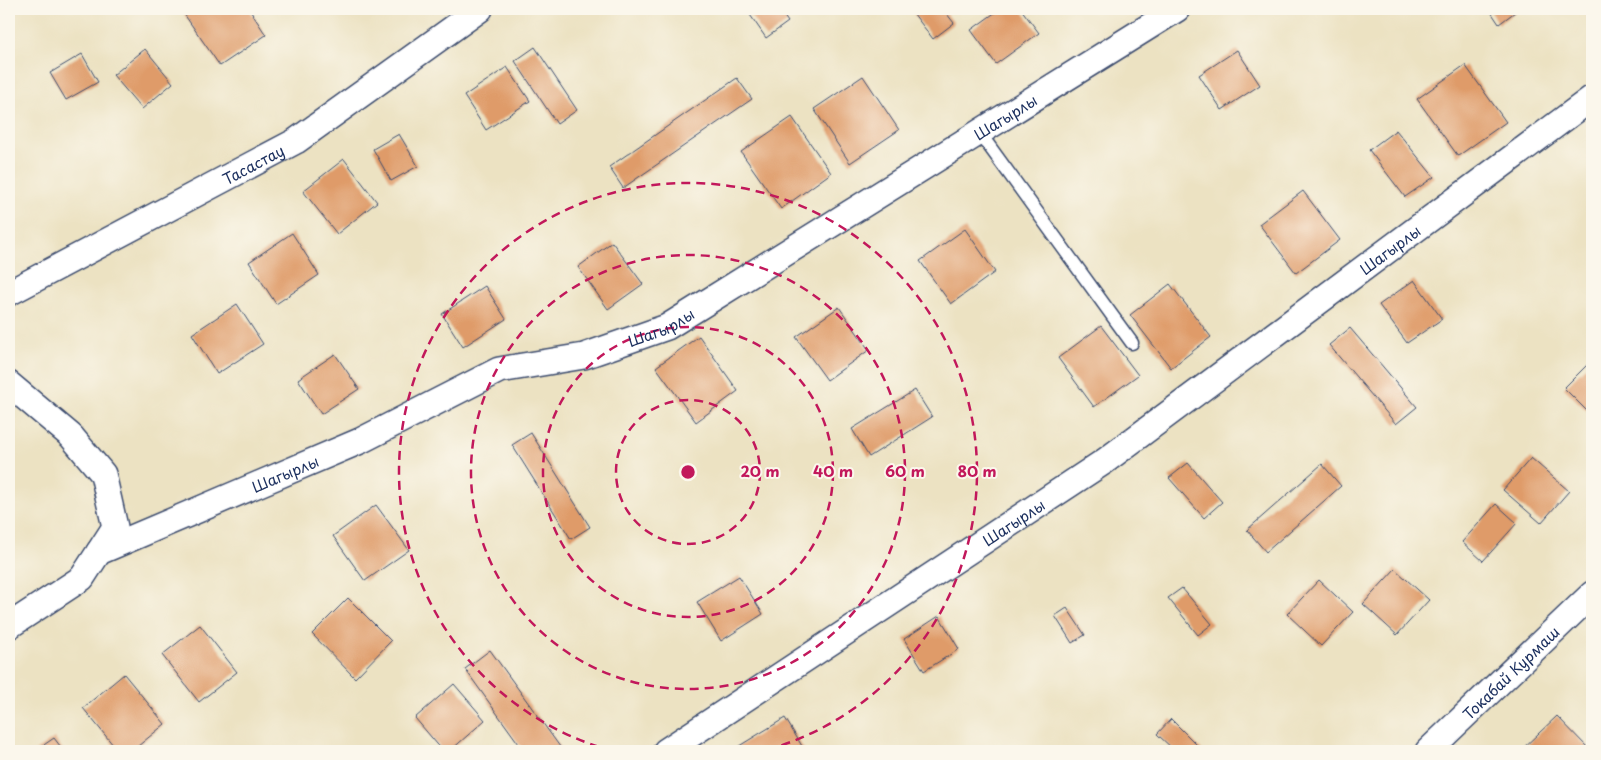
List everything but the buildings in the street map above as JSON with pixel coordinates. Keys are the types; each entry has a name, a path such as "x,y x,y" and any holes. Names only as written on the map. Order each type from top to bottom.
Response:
{"street":[{"name":"Тасастау","path":"9,293 296,141 480,9"},
{"name":"Шагырлы","path":"99,552 360,441 499,370 584,356 667,327 1177,9"},
{"name":"Шагырлы","path":"666,751 1105,461 1592,98"},
{"path":"9,384 71,436 103,474 115,528 82,578 9,626"},
{"name":"Токабай Курмаш","path":"1428,751 1592,594"}],"lane":[{"path":"979,132 1132,343"}]}
